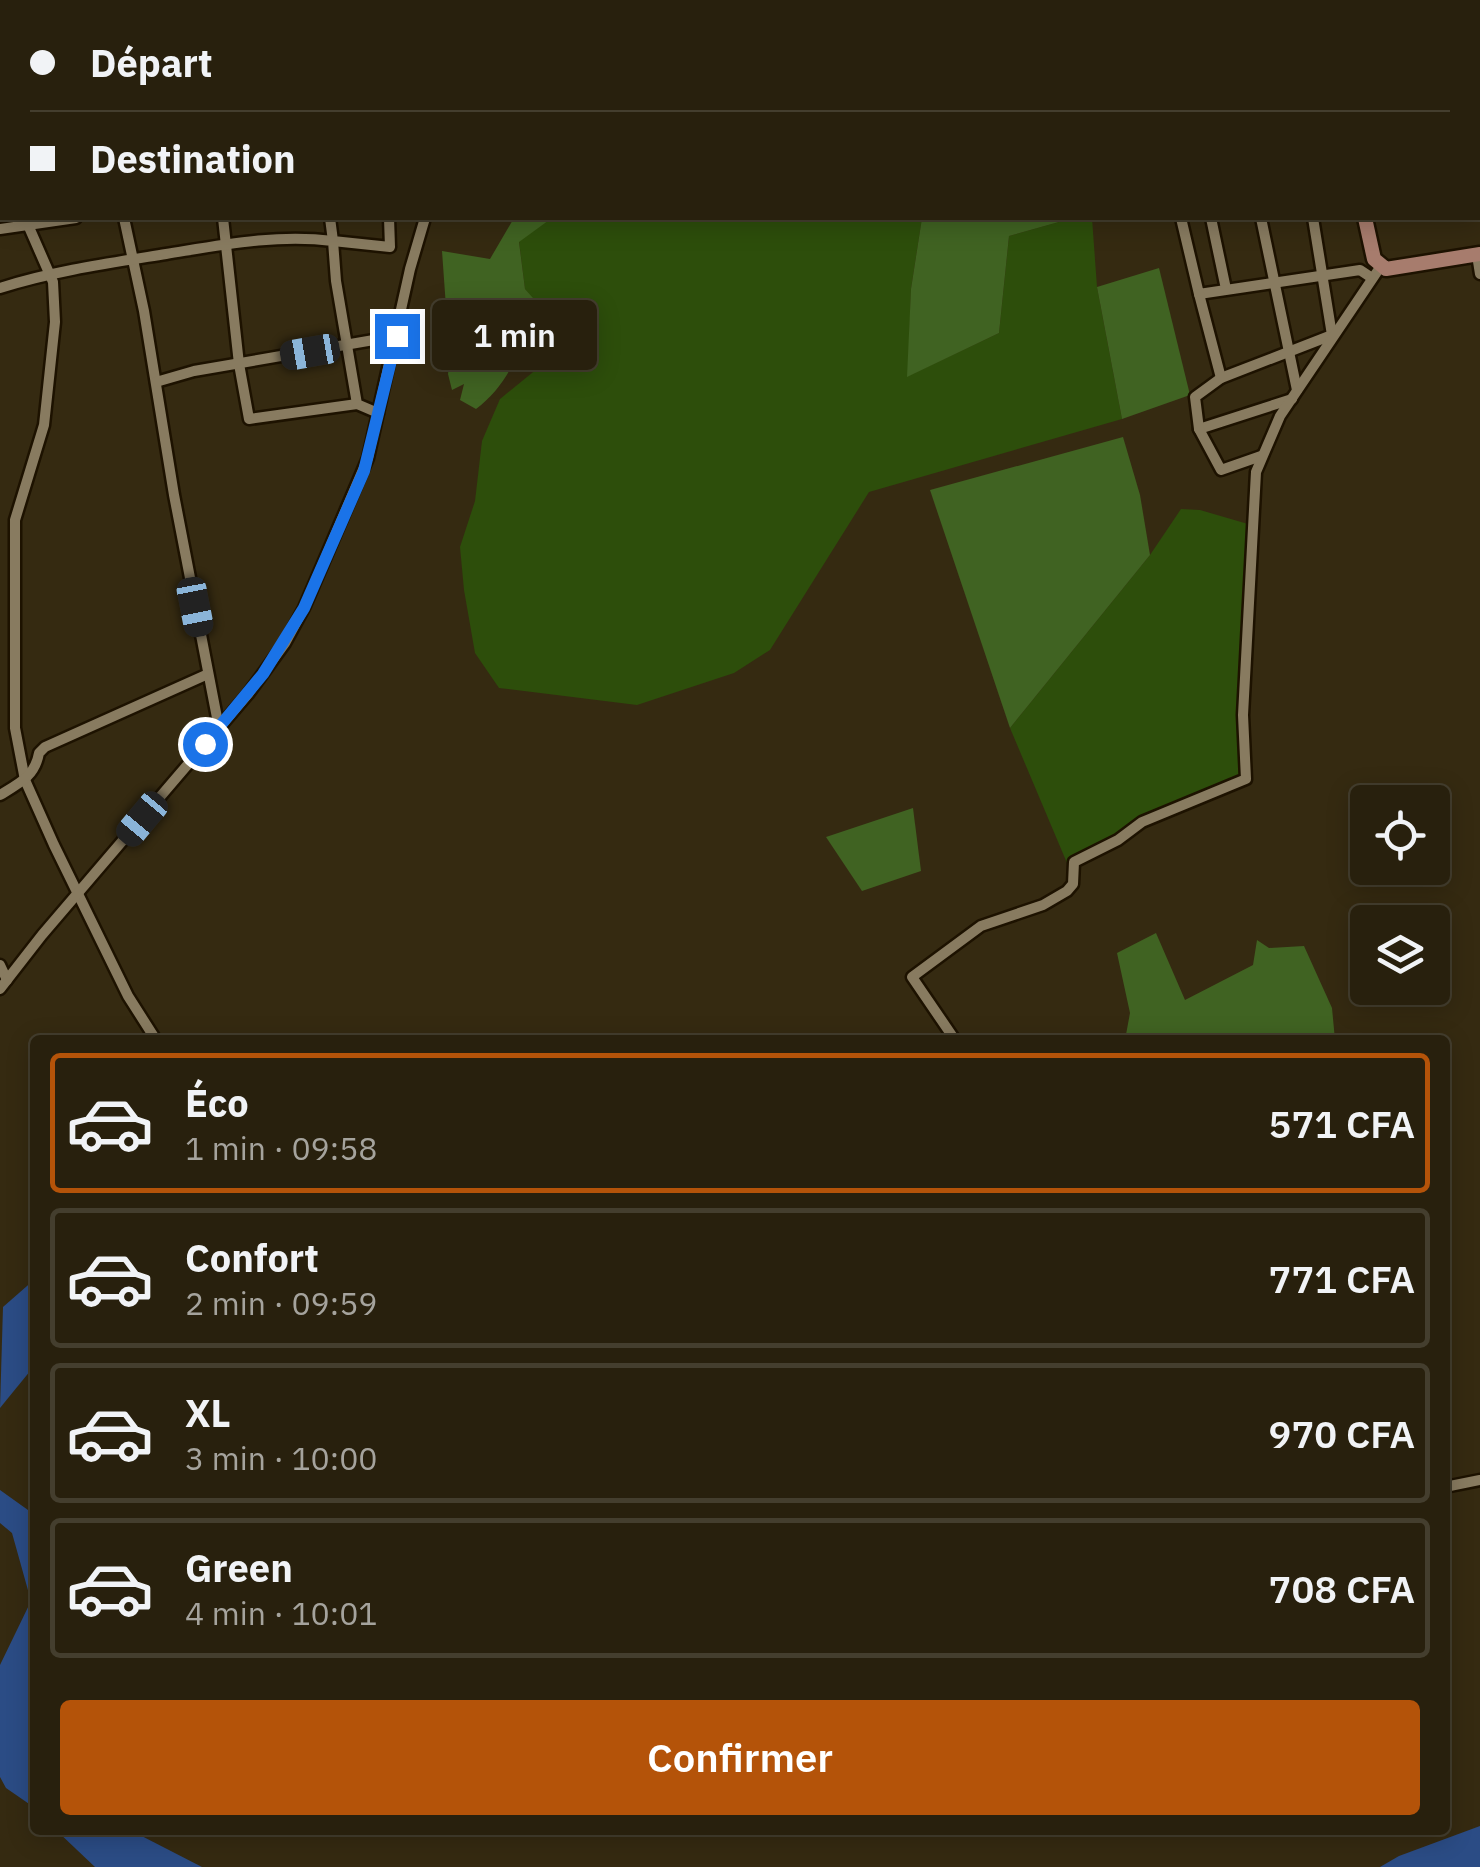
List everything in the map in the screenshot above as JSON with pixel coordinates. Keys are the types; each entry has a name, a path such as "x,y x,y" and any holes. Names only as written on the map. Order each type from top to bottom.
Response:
{"street":[{"path":"124,220 219,728"},
{"path":"223,220 249,419 357,404 378,413"},
{"path":"330,220 357,404"},
{"path":"389,220 390,247"},
{"path":"4,985 263,674 304,608 364,471 424,220"},
{"path":"1181,220 1221,378"},
{"path":"1211,220 1226,290"},
{"path":"1261,220 1294,395"},
{"path":"1313,220 1332,336"},
{"path":"1365,220 1377,272"},
{"path":"0,228 26,221 55,290 44,425 15,520 13,708 25,780 128,996 153,1035"},
{"path":"0,288 132,260 284,236 414,251"},
{"path":"1198,294 1323,274 1377,272 1478,254 1480,274"},
{"path":"952,1035 912,977 981,926 1043,905 1068,890 1074,878 1074,862 1118,840 1134,826 1246,779 1243,715 1254,480 1261,456 1294,395 1377,272"},
{"path":"156,382 397,336"},
{"path":"1261,456 1220,470 1199,429 1195,397 1221,378 1332,336"},
{"path":"1199,429 1294,395"},
{"path":"0,795 25,780 36,765 38,752 46,747 208,674"},
{"path":"0,965 4,985"},
{"path":"1450,1486 1480,1480"}],"green space":[{"path":"513,220 549,220 519,242 525,289 533,298 526,330 507,374 476,409 460,400 464,384 452,390 448,374 452,343 474,335 497,338 498,315 488,300 447,321 442,251 490,259"},
{"path":"549,220 922,220 911,289 908,376 999,333 1009,236 1066,220 1092,220 1097,287 1122,419 869,492 770,650 734,673 637,705 499,688 475,653 460,547 475,501 482,441 500,399 538,368 552,322 525,289 519,241"},
{"path":"922,220 1066,220 1009,236 999,333 907,377 911,289"},
{"path":"1159,268 1190,395 1122,419 1097,287"},
{"path":"1123,437 1140,495 1150,555 1010,728 930,490"},
{"path":"1181,509 1200,510 1248,524 1237,702 1243,778 1067,863 1010,728 1150,555"},
{"path":"913,808 921,871 862,891 826,837"},
{"path":"1156,933 1185,1000 1253,965 1257,940 1269,948 1304,946 1332,1008 1335,1035 1126,1035 1130,1013 1117,953"}],"water":[{"path":"30,1283 30,1371 0,1408 3,1307"},
{"path":"0,1490 30,1511 30,1597 12,1533 0,1523"},
{"path":"30,1603 30,1805 6,1788 0,1777 0,1665"},
{"path":"1480,1826 1480,1867 1380,1867 1399,1856"},
{"path":"61,1835 140,1835 202,1867 95,1867"}],"route":[{"path":"205,744 263,674 304,608 364,471 397,336"}]}
